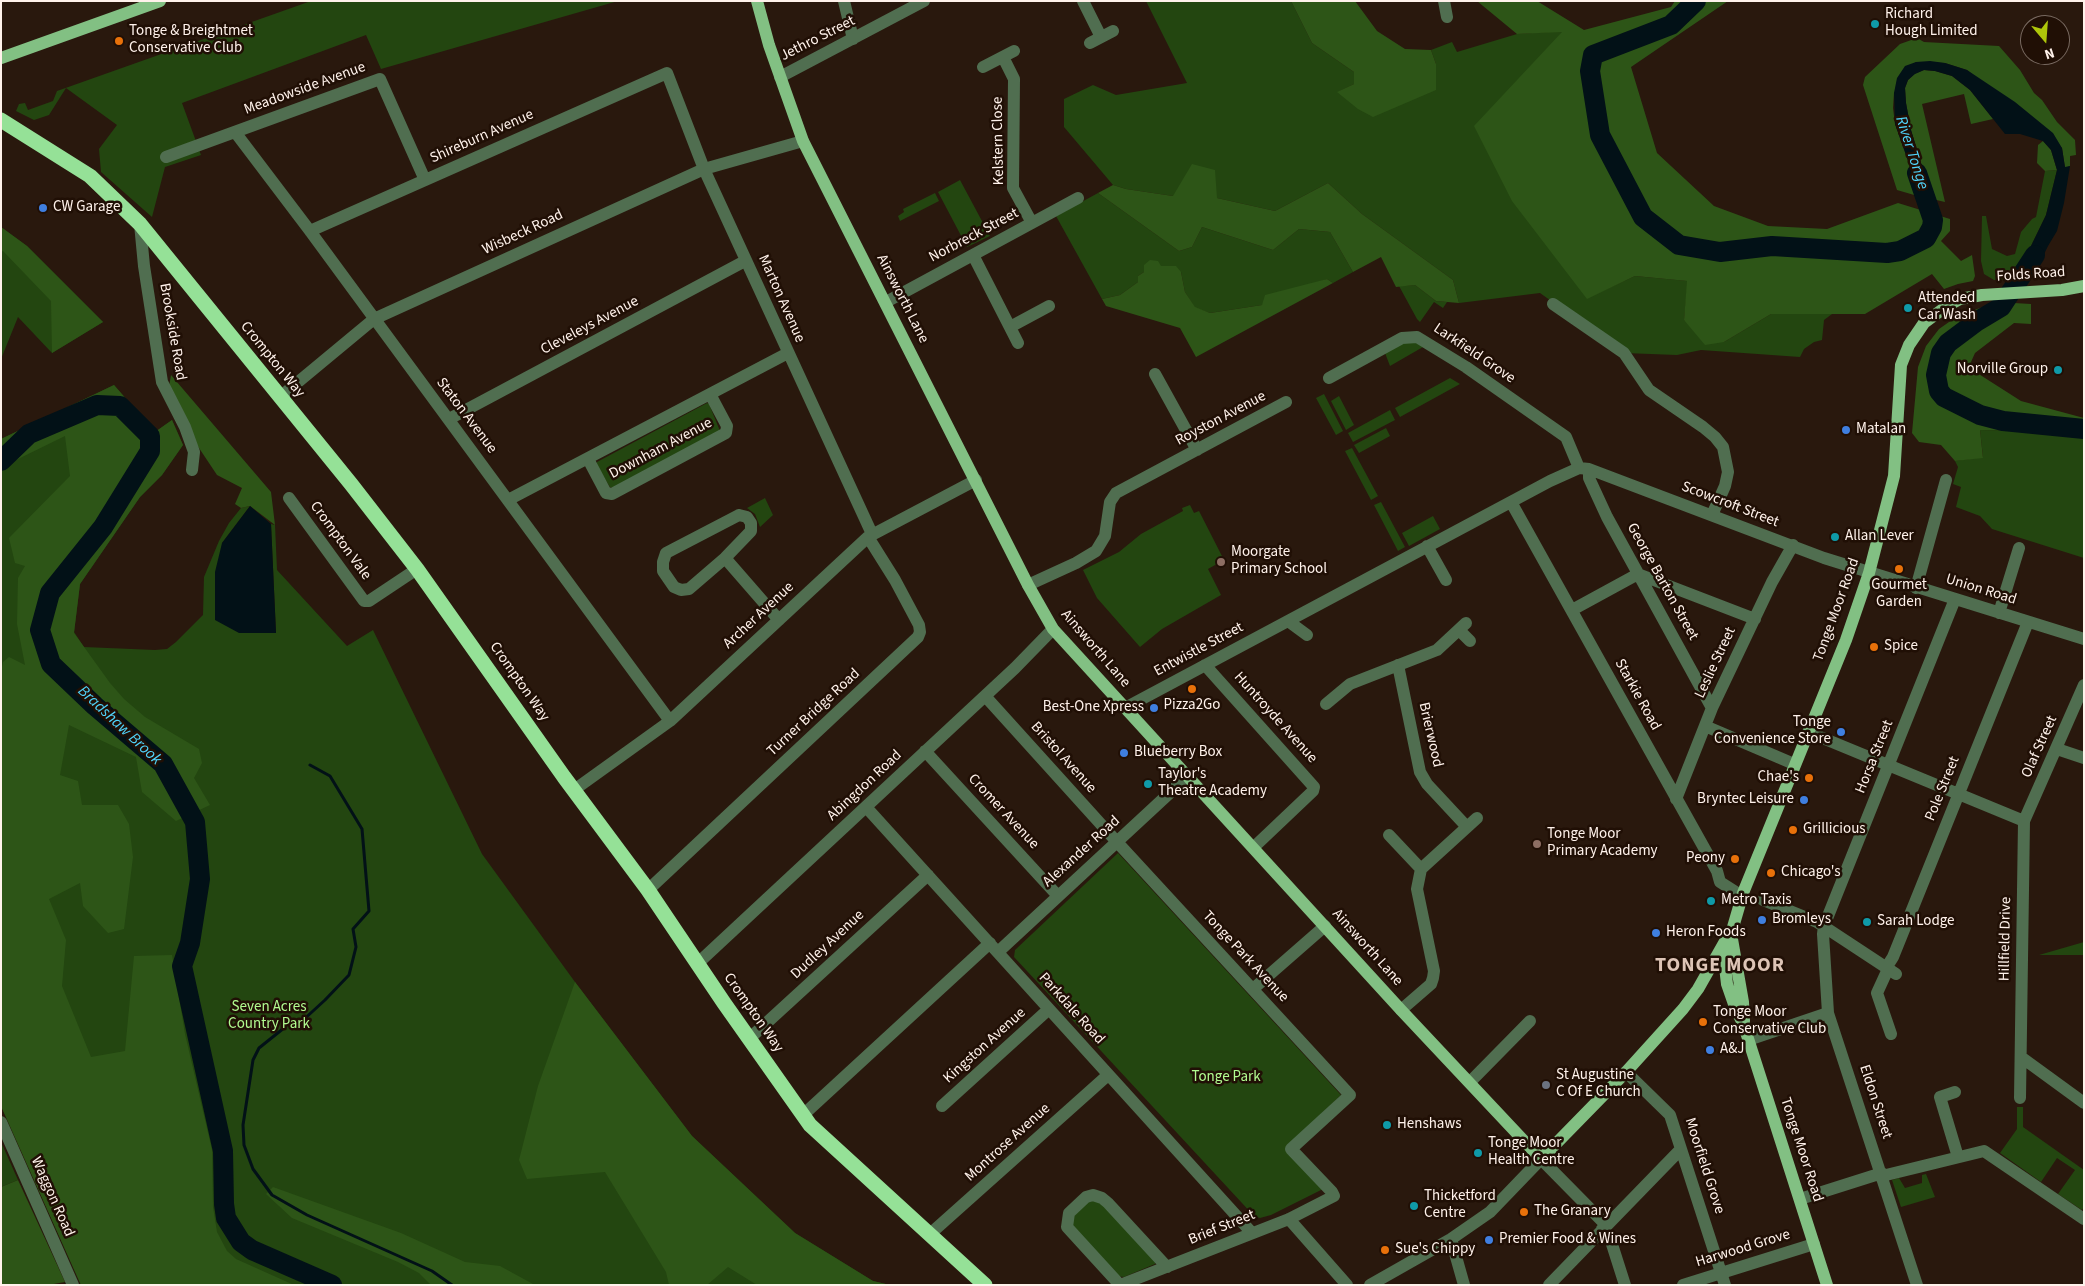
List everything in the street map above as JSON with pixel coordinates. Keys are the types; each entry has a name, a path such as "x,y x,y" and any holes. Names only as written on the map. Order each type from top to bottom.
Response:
{"highway":[{"name":"Crompton Way","path":"2,120 90,176 140,224 351,484 417,569 574,790 648,890 697,964 810,1125 985,1285"}],"main road":[{"name":"Ainsworth Lane","path":"757,1 780,77 803,140 1028,585 1053,629 1401,1010 1541,1159"},
{"path":"1,58 152,3"},
{"name":"Folds Road","path":"1982,295 2039,292 2084,286"},
{"name":"Tonge Moor Road","path":"1827,1285 1744,1026 1743,1002 1732,979 1732,932 1742,896 1794,764 1846,640 1869,573 1894,476 1900,374 1904,356 1915,334 1935,314 1960,299 1982,295"},
{"path":"1541,1159 1626,1072 1683,1009 1698,989 1732,932"},
{"path":"1698,989 1709,983 1732,979"}],"street":[{"path":"844,1 853,39"},
{"name":"Jethro Street","path":"780,77 924,1"},
{"path":"1083,1 1096,40 1113,30"},
{"path":"1444,1 1447,17"},
{"path":"983,67 1014,51"},
{"name":"Kelstern Close","path":"1002,57 1014,79 1013,188 1032,223"},
{"name":"Marton Avenue","path":"667,73 704,169 870,536"},
{"name":"Shireburn Avenue","path":"310,231 667,73"},
{"name":"Meadowside Avenue","path":"166,157 380,79 426,180"},
{"name":"Staton Avenue","path":"235,132 310,231 670,721"},
{"name":"Wisbeck Road","path":"280,397 374,319 704,169 803,140"},
{"name":"Norbreck Street","path":"886,302 1078,198"},
{"name":"Brookside Road","path":"140,224 144,266 162,382 185,427 194,452 192,470"},
{"path":"973,255 1018,343"},
{"name":"Cleveleys Avenue","path":"449,420 746,261"},
{"path":"1553,304 1565,319 1624,353 1648,390 1703,427 1723,447 1728,472 1725,486 1712,515"},
{"path":"1010,327 1049,306"},
{"name":"Larkfield Grove","path":"1329,378 1402,338 1417,336 1561,432 1566,437 1584,469"},
{"name":"Downham Avenue","path":"508,500 788,353"},
{"path":"1155,374 1197,450"},
{"name":"Downham Avenue","path":"588,459 606,493 612,494 630,485 726,433 727,426 710,394"},
{"name":"Royston Avenue","path":"1028,585 1076,563 1096,551 1105,536 1110,502 1116,493 1174,468 1197,450 1286,402"},
{"name":"Scowcroft Street","path":"1584,469 1869,573"},
{"name":"Entwistle Street","path":"1125,708 1570,470 1584,469"},
{"name":"George Barton Street","path":"1584,469 1638,574 1712,708"},
{"name":"Archer Avenue","path":"574,790 670,721 870,536 976,480"},
{"path":"1916,588 1947,488"},
{"name":"Crompton Vale","path":"289,498 364,601 369,601 417,569"},
{"name":"Starkie Road","path":"1511,502 1717,871 1722,884 1742,896"},
{"path":"739,515 747,517 751,523 752,530 725,558 689,589 681,590 674,587 663,570 662,562 666,554 739,515"},
{"name":"Turner Bridge Road","path":"648,890 918,638 920,632 919,625 870,536"},
{"name":"Leslie Street","path":"1676,799 1712,708 1792,545"},
{"path":"1427,546 1446,580"},
{"path":"1998,613 2020,556"},
{"path":"725,558 779,620"},
{"name":"Union Road","path":"1869,573 2084,639"},
{"path":"1572,610 1638,574 1755,619"},
{"name":"Horsa Street","path":"1824,926 1956,600"},
{"path":"1288,621 1307,635"},
{"name":"Pole Street","path":"1891,1034 1878,993 1890,970 1893,957 2028,622"},
{"path":"1326,704 1342,696 1350,684 1437,650 1463,626 1470,641"},
{"name":"Abingdon Road","path":"697,964 985,696 1053,629"},
{"name":"Huntroyde Avenue","path":"1205,665 1312,784 1313,791 1254,847"},
{"name":"Brierwood","path":"1398,665 1420,772 1427,784 1467,827"},
{"name":"Olaf Street","path":"2024,821 2084,685"},
{"name":"Bristol Avenue","path":"985,696 1117,842"},
{"path":"1705,726 1794,764"},
{"path":"1808,732 2024,821"},
{"path":"2057,749 2084,758"},
{"name":"Cromer Avenue","path":"926,751 1058,896"},
{"name":"Alexander Road","path":"803,1115 994,948 1058,896 1188,776"},
{"name":"Parkdale Road","path":"866,806 1252,1233"},
{"path":"1401,1010 1431,984 1434,978 1417,890 1422,869 1477,818"},
{"name":"Hillfield Drive","path":"2020,1098 2024,821"},
{"path":"1388,835 1422,869"},
{"name":"Tonge Park Avenue","path":"1117,842 1350,1095 1292,1149 1334,1196"},
{"name":"Dudley Avenue","path":"750,1038 928,875"},
{"path":"1763,900 1824,926 1890,970"},
{"path":"1253,989 1325,926"},
{"name":"Eldon Street","path":"1824,926 1822,942 1828,1012 1917,1285"},
{"name":"Kingston Avenue","path":"942,1106 1049,1009"},
{"path":"1748,1040 1828,1012"},
{"path":"1470,1082 1511,1034 1530,1021"},
{"path":"2021,1057 2084,1103"},
{"name":"Moorfield Grove","path":"1626,1072 1670,1115 1724,1279"},
{"name":"Montrose Avenue","path":"930,1234 1108,1075"},
{"path":"1956,1092 1940,1097 1958,1156"},
{"name":"Waggon Road","path":"1,1122 74,1285"},
{"path":"1549,1285 1681,1149"},
{"path":"1800,1199 1882,1175 1984,1151 2084,1219"},
{"path":"1370,1285 1450,1240 1490,1212 1541,1159 1580,1198 1604,1227 1610,1238 1625,1285"},
{"name":"Brief Street","path":"1120,1285 1288,1219 1334,1196"},
{"path":"1120,1285 1068,1227 1069,1213 1086,1197 1102,1198 1108,1203 1167,1267"},
{"path":"1288,1219 1347,1285"},
{"path":"1450,1240 1464,1285"},
{"name":"Harwood Grove","path":"1683,1285 1724,1279 1814,1244"}],"green space":[{"path":"311,1 618,1 381,69 366,35 182,103 201,155 165,167 152,217 101,172 99,149 117,125 66,88 49,115 34,120 16,111 19,104 25,103 28,110 53,101 57,91"},
{"path":"1146,1 1291,1 1312,43 1354,72 1354,84 1338,92 1436,64 1431,50 1452,42 1457,52 1517,34 1563,31 1587,298 1635,276 1688,281 1684,320 1724,342 1771,314 1832,314 1824,320 1822,340 1814,342 1804,349 1800,357 1701,350 1677,355 1624,353 1540,293 1459,303 1453,280 1362,214 1328,183 1275,211 1217,198 1173,196 1126,189 1113,185 1064,127 1064,99 1093,85 1116,95 1187,83"},
{"path":"1291,1 1355,1 1377,31 1405,49 1431,50 1436,64 1436,90 1373,117 1358,109 1337,92 1354,84 1354,72 1312,43"},
{"path":"1477,1 1537,1 1584,30 1671,7 1675,1 1728,1 1631,67 1657,153 1714,206 1768,226 1827,229 1898,203 1950,219 1950,231 1941,241 1961,261 1972,255 1975,276 1973,281 1944,289 1932,274 1865,314 1771,314 1724,342 1705,345 1684,320 1687,281 1635,276 1587,299 1512,201 1474,126 1562,32 1517,34"},
{"path":"1917,38 1924,42 1999,46 2020,70 2034,93 2042,100 2057,122 2075,140 2076,155 2070,156 2070,166 2065,168 2062,148 1967,70 1945,63 1916,62 1894,93 1893,108 1895,124 1921,197 1897,190 1863,85 1865,77 1900,44"},
{"path":"1924,70 1952,76 1970,90 1993,119 1971,124 1964,94 1922,104 1945,202 1932,199 1911,130 1906,103 1905,88 1908,80 1914,74"},
{"path":"2043,141 2051,150 2057,170 2045,171 2037,163 2038,145"},
{"path":"1192,164 1215,170 1217,198 1275,211 1328,183 1362,214 1453,280 1459,303 1436,301 1415,285 1396,287 1381,257 1353,272 1330,232 1299,229 1273,250 1202,227 1192,247 1179,251 1098,193 1113,185 1126,189 1173,196"},
{"path":"2057,170 2046,215 2015,279 1994,280 1984,274 1981,261 1982,216 1986,216 1992,249 2007,256 2015,254 2021,232 2036,217 2045,171"},
{"path":"960,180 990,236 967,247 938,192"},
{"path":"935,193 939,201 900,221 898,216 904,212 903,209"},
{"path":"1098,193 1179,251 1192,247 1202,227 1273,250 1299,229 1330,232 1353,272 1333,283 1327,279 1262,305 1210,313 1195,308 1185,292 1181,272 1144,272 1138,276 1138,282 1120,295 1102,299 1056,216"},
{"path":"1,227 27,246 103,322 52,353 18,317 1,359"},
{"path":"1,227 27,246 103,322 52,353 51,301 3,251 1,252"},
{"path":"1150,260 1158,261 1161,266 1176,266 1181,272 1185,292 1195,307 1210,313 1262,305 1265,295 1327,279 1333,283 1196,357 1180,328 1106,306 1102,299 1120,295 1138,282 1138,276 1144,272 1144,265"},
{"path":"1415,285 1436,301 1447,302 1443,308 1434,302 1420,322 1399,286"},
{"path":"2014,303 2031,304 2031,324 2014,323 1975,353 1971,362 1974,371 2021,401 2084,418 2084,439 2063,431 1980,430 1983,458 1955,461 1941,445 1919,442 1912,433 1918,367 1926,346 1939,329 1959,315 1983,307"},
{"path":"1413,341 1423,347 1390,366 1385,353 1403,342"},
{"path":"171,375 271,492 275,525 250,506 241,508 235,504 242,488 217,475 185,427 168,393"},
{"path":"1450,378 1460,384 1400,417 1395,408"},
{"name":"Seven Acres Country Park","path":"114,385 155,432 172,420 183,445 162,475 140,497 80,584 74,632 84,647 155,650 167,649 176,642 203,615 204,577 219,541 229,523 241,508 250,506 222,543 276,633 271,524 275,525 277,570 347,646 373,630 482,854 575,982 692,1136 795,1233 873,1281 890,1285 81,1285 1,1106 1,439"},
{"path":"114,385 155,432 172,420 183,445 162,475 140,497 80,584 74,633 124,699 145,717 199,749 202,763 194,778 210,805 176,821 142,792 136,757 69,725 60,775 78,781 82,805 118,805 129,824 133,857 124,929 108,933 83,906 80,883 49,899 66,940 62,986 91,1057 125,1051 134,956 172,955 185,1034 212,1150 213,1207 217,1232 227,1251 236,1259 294,1285 81,1285 1,1106 1,671 3,662 9,657 25,665 17,624 18,578 25,566 15,563 9,538 70,476 65,436 16,460 1,445 1,439"},
{"path":"1324,394 1343,431 1336,435 1316,398"},
{"path":"1339,396 1354,425 1346,430 1331,401"},
{"path":"707,403 720,431 613,488 610,487 596,465 597,462"},
{"path":"1390,410 1395,420 1353,442 1348,433"},
{"path":"1386,428 1390,436 1359,453 1354,445"},
{"path":"1980,430 2063,431 2084,439 2084,558 1992,529 1980,516 1956,507 1961,487 1953,484 1958,467 1955,461 1983,457"},
{"path":"1352,448 1378,496 1371,500 1345,451"},
{"path":"765,498 773,515 760,527 755,514 747,508"},
{"path":"1381,502 1405,547 1398,551 1374,505"},
{"path":"1190,505 1194,513 1199,511 1224,560 1208,569 1221,595 1162,629 1140,647 1097,598 1083,570 1119,552 1141,534 1183,511 1182,508"},
{"path":"1433,516 1440,529 1409,546 1402,533"},
{"name":"Tonge Park","path":"1118,853 1341,1095 1286,1148 1325,1188 1271,1215 1260,1218 1254,1216 1014,957 1015,950"},
{"path":"2084,942 2084,955 2039,955"},
{"path":"575,982 692,1136 795,1233 873,1281 890,1285 757,1285 728,1267 707,1285 669,1285 666,1272 605,1172 527,1179 519,1160 538,1086"},
{"path":"2017,1107 2023,1107 2023,1127 2084,1170 2084,1207 2082,1210 2058,1194 2075,1170 2057,1158 2041,1182 2000,1153 2017,1129"},
{"path":"1,1142 18,1180 1,1187"},
{"path":"1926,1174 1935,1197 1901,1207 1892,1180 1899,1178 1905,1188 1922,1183 1922,1175"},
{"path":"18,1180 65,1282 48,1285 1,1285 1,1187"},
{"path":"273,1187 401,1233 465,1262 500,1266 533,1284 542,1285 431,1285 419,1273 398,1262 292,1218 266,1194"},
{"path":"1099,1200 1156,1262 1155,1264 1124,1277 1116,1276 1071,1228 1073,1214 1087,1202"}],"water":[{"path":"1916,62 1945,63 1967,70 2015,102 2053,133 2062,148 2065,167 2070,166 2064,203 2057,231 2033,277 2015,279 2046,215 2057,170 2051,150 2043,141 2020,134 2005,134 1970,90 1952,76 1924,70 1908,80 1905,88 1911,130 1932,199 1921,197 1895,124 1894,93 1897,78 1905,66"},
{"path":"250,506 271,524 276,633 239,633 215,620 215,572 222,543"}],"waterway":[{"name":"River Tonge","path":"1696,1 1671,25 1593,55 1590,71 1600,135 1643,217 1679,245 1720,252 1772,246 1887,253 1900,251 1926,238 1932,227 1933,220 1917,173"},
{"name":"River Tonge","path":"2035,255 2001,307 1976,322 1948,343 1941,353 1936,375 1939,391 1944,397 1980,415 2003,421 2084,429"},
{"name":"Bradshaw Brook","path":"1,461 29,434 97,405 120,406 150,436 150,451 103,527 50,593 40,630 51,664 95,706 163,764 195,822 200,879 190,943 182,966 223,1151 226,1218 241,1242 252,1250 332,1285"},
{"path":"296,1024 301,1022 325,1000 349,975 356,947 353,929 369,911 362,829 330,776 310,765"},
{"path":"284,1028 259,1048 253,1060 243,1125 244,1145 253,1169 272,1195 307,1215 432,1271 452,1285"}],"place":[{"name":"Richard Hough Limited","path":"1875,24"},
{"name":"Tonge & Breightmet Conservative Club","path":"119,41"},
{"name":"CW Garage","path":"43,208"},
{"name":"Attended Car Wash","path":"1908,308"},
{"name":"Norville Group","path":"2058,370"},
{"name":"Matalan","path":"1846,430"},
{"name":"Allan Lever","path":"1835,537"},
{"name":"Moorgate Primary School","path":"1221,562"},
{"name":"Gourmet Garden","path":"1899,569"},
{"name":"Spice","path":"1874,647"},
{"name":"Pizza2Go","path":"1192,689"},
{"name":"Best-One Xpress","path":"1154,708"},
{"name":"Tonge Convenience Store","path":"1841,732"},
{"name":"Blueberry Box","path":"1124,753"},
{"name":"Chae's","path":"1809,778"},
{"name":"Taylor's Theatre Academy","path":"1148,784"},
{"name":"Bryntec Leisure","path":"1804,800"},
{"name":"Grillicious","path":"1793,830"},
{"name":"Tonge Moor Primary Academy","path":"1537,844"},
{"name":"Peony","path":"1735,859"},
{"name":"Chicago's","path":"1771,873"},
{"name":"Metro Taxis","path":"1711,901"},
{"name":"Bromleys","path":"1762,920"},
{"name":"Sarah Lodge","path":"1867,922"},
{"name":"Heron Foods","path":"1656,933"},
{"name":"Tonge Moor Conservative Club","path":"1703,1022"},
{"name":"A&J","path":"1710,1050"},
{"name":"St Augustine C Of E Church","path":"1546,1085"},
{"name":"Henshaws","path":"1387,1125"},
{"name":"Tonge Moor Health Centre","path":"1478,1153"},
{"name":"Thicketford Centre","path":"1414,1206"},
{"name":"The Granary","path":"1524,1212"},
{"name":"Premier Food & Wines","path":"1489,1240"},
{"name":"Sue's Chippy","path":"1385,1250"}],"district":[{"name":"TONGE MOOR","path":"1720,967"}]}
